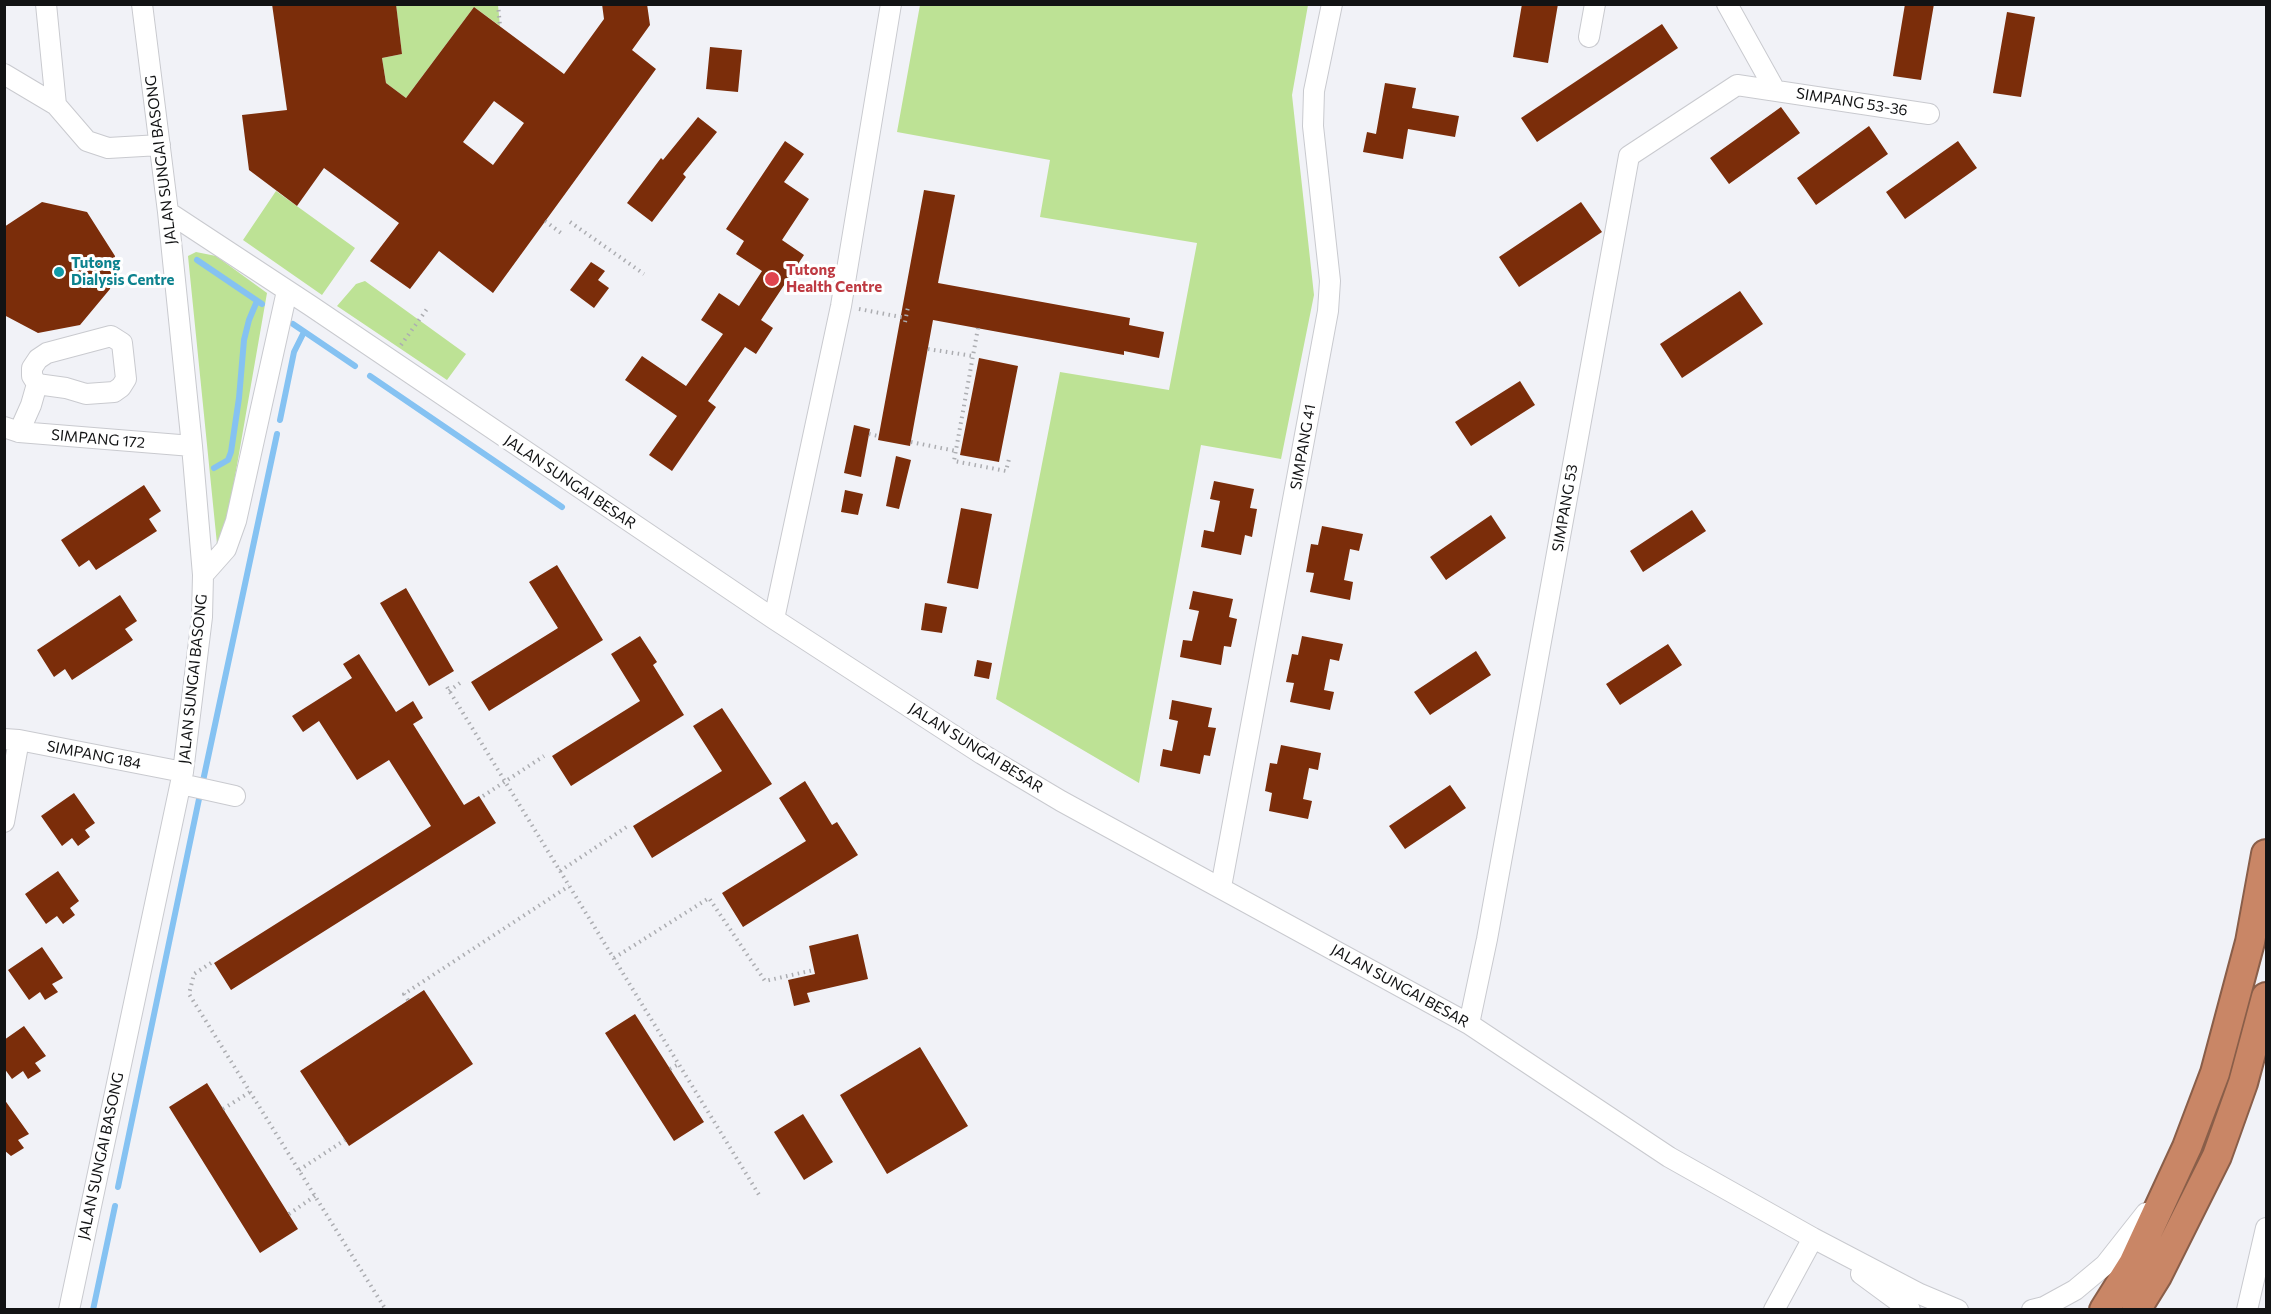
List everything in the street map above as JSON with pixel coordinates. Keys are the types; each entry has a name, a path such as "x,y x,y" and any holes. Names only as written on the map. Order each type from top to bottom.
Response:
{"highway":[{"path":"2104,1310 2133,1264 2187,1147 2215,1073 2250,942 2266,854"},
{"path":"2136,1310 2157,1276 2217,1156 2243,1083 2266,996"}],"street":[{"path":"46,4 56,105"},
{"name":"JALAN SUNGAI BASONG","path":"69,1310 182,778 198,665 204,575 168,212 142,4"},
{"path":"774,619 841,306 891,4"},
{"name":"SIMPANG 41","path":"1221,887 1328,312 1330,281 1313,126 1314,91 1332,4"},
{"path":"1589,37 1595,4"},
{"path":"1727,4 1775,90"},
{"path":"4,74 56,105 87,141 108,148 160,145"},
{"name":"SIMPANG 53","path":"1469,1024 1629,156 1737,85 1775,90"},
{"name":"SIMPANG 53-36","path":"1775,90 1929,114"},
{"name":"JALAN SUNGAI BESAR","path":"168,212 774,619 982,754 1060,801 1469,1024 1669,1156 1813,1238 1920,1294 1958,1310"},
{"path":"204,575 226,549 236,521 287,291"},
{"path":"12,430 31,405 37,384 32,376 32,368 38,359 47,353 111,336 122,343 126,379 122,387 114,392 86,394 66,388 37,384"},
{"name":"SIMPANG 172","path":"12,430 192,446"},
{"path":"4,822 12,739"},
{"name":"SIMPANG 184","path":"12,739 182,778 234,796"},
{"path":"2032,1310 2044,1307 2075,1290 2106,1264 2139,1225 2187,1147"},
{"path":"2247,1310 2266,1228"},
{"path":"1774,1310 1813,1238"},
{"name":"JALAN SUNGAI BESAR","path":"1813,1238 1910,1310"}],"path":[{"path":"498,4 500,26"},
{"path":"545,221 561,233"},
{"path":"570,222 644,274"},
{"path":"841,306 906,320 908,307"},
{"path":"391,360 427,309"},
{"path":"978,328 954,461 1006,471 1009,459"},
{"path":"928,349 973,356"},
{"path":"869,434 878,436"},
{"path":"910,442 956,451"},
{"path":"460,683 448,689 761,1198"},
{"path":"483,796 544,756"},
{"path":"560,871 628,826"},
{"path":"408,1000 404,994 569,886"},
{"path":"614,958 709,898 765,981 814,970"},
{"path":"211,963 194,974 189,994 386,1310"},
{"path":"670,1069 679,1064"},
{"path":"223,1109 250,1092"},
{"path":"298,1170 345,1140"},
{"path":"289,1214 315,1196"}],"green space":[{"path":"396,5 498,5 500,26 474,7 406,98 386,83 382,58 402,54"},
{"path":"920,5 1308,5 1292,95 1314,295 1281,459 1201,445 1139,783 996,699 1060,372 1169,390 1197,243 1040,217 1050,160 897,132"},
{"path":"276,191 355,248 322,295 243,240"},
{"path":"196,252 216,256 267,293 225,534 217,544 188,256"},
{"path":"365,281 466,354 447,380 337,306 356,284"}],"building":[{"path":"272,4 396,4 402,54 382,58 386,83 406,98 474,7 564,74 604,19 602,4 647,4 650,25 632,50 656,69 493,293 439,251 410,289 370,261 399,223 324,168 297,206 249,170 242,115 287,110","holes":["494,101 524,123 493,165 463,142"]},
{"path":"1522,4 1558,4 1548,63 1513,57"},
{"path":"1905,4 1934,4 1921,80 1893,76"},
{"path":"2007,12 2035,17 2021,97 1993,93"},
{"path":"1662,24 1678,48 1537,142 1521,118"},
{"path":"710,47 742,50 738,92 706,89"},
{"path":"1385,83 1416,88 1412,108 1459,116 1455,137 1408,129 1403,159 1363,152 1367,132 1376,134"},
{"path":"1781,107 1800,133 1729,184 1710,158"},
{"path":"698,117 717,132 683,174 686,177 652,222 627,203 661,158 663,160"},
{"path":"1869,126 1888,154 1816,205 1797,178"},
{"path":"785,141 804,154 784,182 809,199 782,240 804,255 761,320 773,328 756,354 745,347 708,401 716,407 672,471 649,455 677,416 625,380 642,356 686,386 723,334 701,320 719,293 739,306 762,271 736,254 744,241 726,229"},
{"path":"1958,141 1977,168 1905,219 1886,192"},
{"path":"924,190 955,195 938,283 1130,318 1129,325 1164,332 1159,358 1124,351 1124,355 933,320 910,446 878,440"},
{"name":"Tutong Dialysis Centre","path":"42,202 87,212 115,256 110,289 80,325 38,333 4,315 4,227"},
{"path":"1581,202 1602,232 1519,287 1499,257"},
{"path":"591,262 605,271 598,280 609,288 594,308 570,290"},
{"path":"1740,291 1763,324 1682,378 1660,344"},
{"path":"979,358 1018,366 999,462 960,455"},
{"path":"1520,381 1535,405 1471,446 1455,422"},
{"path":"854,425 870,429 861,477 844,473"},
{"path":"896,456 911,460 899,509 886,506"},
{"path":"1214,481 1254,489 1250,508 1257,509 1252,537 1245,535 1241,555 1201,547 1204,530 1214,532 1220,501 1210,499"},
{"path":"144,485 161,511 149,519 157,531 96,570 89,560 79,567 61,540"},
{"path":"845,490 863,494 858,515 841,512"},
{"path":"961,508 992,514 978,589 947,583"},
{"path":"1692,510 1706,531 1643,572 1630,551"},
{"path":"1491,515 1506,538 1446,580 1430,557"},
{"path":"1322,526 1363,534 1359,551 1350,549 1344,580 1353,582 1350,600 1310,592 1314,573 1306,572 1311,544 1318,545"},
{"path":"557,565 603,640 489,711 471,682 558,628 529,582"},
{"path":"406,588 454,671 429,686 380,603"},
{"path":"1193,591 1233,599 1229,617 1237,619 1231,647 1224,646 1221,665 1180,657 1183,640 1192,641 1199,611 1189,609"},
{"path":"120,595 137,621 125,629 133,640 72,680 65,669 54,677 37,650"},
{"path":"925,603 947,607 942,633 921,630"},
{"path":"640,636 657,662 653,665 684,715 571,786 552,756 640,701 611,654"},
{"path":"1302,636 1343,644 1339,661 1330,659 1324,690 1334,692 1330,710 1290,702 1294,683 1286,682 1292,654 1298,655"},
{"path":"1668,644 1682,665 1620,705 1606,684"},
{"path":"1476,651 1491,675 1430,715 1414,692"},
{"path":"359,654 396,712 413,701 423,718 413,724 464,805 479,796 496,823 231,990 214,963 431,826 389,760 357,780 319,721 303,732 292,716 352,678 343,664"},
{"path":"977,660 992,663 989,679 974,676"},
{"path":"1172,700 1212,708 1208,727 1216,728 1210,756 1204,755 1200,774 1160,766 1163,749 1172,751 1178,721 1169,719"},
{"path":"722,708 772,784 652,858 633,826 722,771 693,726"},
{"path":"1281,745 1321,753 1318,770 1309,768 1303,799 1312,801 1308,819 1269,811 1272,793 1265,791 1270,763 1277,764"},
{"path":"805,781 832,825 837,822 858,855 743,927 722,893 806,841 779,798"},
{"path":"1450,785 1466,808 1405,849 1389,826"},
{"path":"74,793 95,823 85,830 90,837 78,846 72,838 62,846 41,816"},
{"path":"58,871 79,901 70,908 75,915 63,924 57,916 46,924 25,894"},
{"path":"858,934 868,979 807,993 810,1002 794,1006 788,980 815,974 809,946"},
{"path":"42,947 63,978 52,984 58,992 45,1000 40,992 29,1000 8,970"},
{"path":"424,990 473,1064 349,1146 300,1071"},
{"path":"635,1014 704,1122 674,1141 605,1033"},
{"path":"24,1026 46,1056 35,1063 41,1071 28,1079 23,1071 12,1079 4,1068 4,1040"},
{"path":"920,1047 968,1126 887,1174 840,1095"},
{"path":"207,1083 298,1229 260,1253 169,1107"},
{"path":"4,1099 29,1134 18,1140 24,1148 11,1156 4,1150"},
{"path":"803,1114 833,1162 804,1180 774,1132"}],"waterway":[{"path":"197,260 262,304"},
{"path":"214,468 228,460 231,452 244,340 257,301"},
{"path":"293,324 355,366"},
{"path":"280,420 294,352 304,332"},
{"path":"370,376 562,507"},
{"path":"203,781 277,434"},
{"path":"118,1187 199,799"},
{"path":"93,1310 115,1206"}],"place":[{"name":"Tutong Dialysis Centre","path":"59,272"},
{"name":"Tutong Health Centre","path":"772,279"}]}
